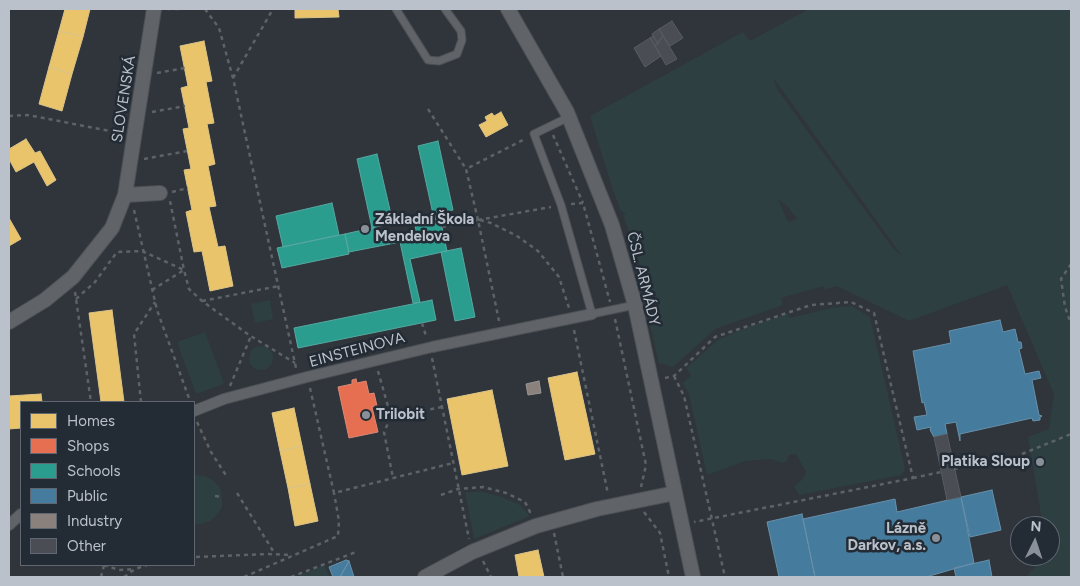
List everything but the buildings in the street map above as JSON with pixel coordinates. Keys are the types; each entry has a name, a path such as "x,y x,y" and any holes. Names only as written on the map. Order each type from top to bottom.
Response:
{"street":[{"name":"SLOVENSKÁ","path":"9,322 45,300 73,277 112,228 125,195 154,9"},
{"name":"ČSL. ARMÁDY","path":"508,9 569,116 612,225 635,305 693,577"},
{"path":"125,195 164,193"},
{"name":"EINSTEINOVA","path":"303,378 430,348 592,314"},
{"path":"195,411 224,399 303,378"},
{"path":"425,577 472,552 610,506 675,494"},
{"path":"9,525 20,515"}],"lane":[{"path":"396,9 428,60 439,61 457,54 462,40 461,31 445,9"},
{"path":"569,116 534,134 561,205 592,314"},
{"name":"EINSTEINOVA","path":"592,314 635,305"}],"path":[{"path":"205,9 219,28 233,78 295,363 303,378"},
{"path":"233,78 273,9"},
{"path":"156,73 185,68"},
{"path":"150,112 185,106"},
{"path":"428,110 466,168 501,333"},
{"path":"9,116 28,115 135,136"},
{"path":"550,126 583,203"},
{"path":"466,168 534,134"},
{"path":"142,160 187,151"},
{"path":"164,193 189,289 251,336 295,363"},
{"path":"442,227 478,220 492,223 538,251 559,277 572,318 610,506"},
{"path":"76,299 95,282 118,252 142,251 184,270"},
{"path":"1071,264 1061,279 1065,307 1071,324"},
{"path":"152,290 184,270"},
{"path":"73,277 91,401"},
{"path":"202,300 278,286"},
{"path":"141,401 134,334 155,302"},
{"path":"725,577 684,396 675,376 715,337 811,305 851,302 874,313 913,478"},
{"path":"422,323 430,348 472,552"},
{"path":"224,399 251,336"},
{"path":"375,361 391,417 384,432 393,478"},
{"name":"EINSTEINOVA","path":"294,556 338,536 339,522 334,493 303,378"},
{"path":"391,417 442,406"},
{"path":"195,415 199,429 227,477"},
{"path":"1022,454 1071,434"},
{"path":"334,493 453,463"},
{"path":"954,469 958,468"},
{"path":"712,518 941,472"},
{"path":"441,495 458,489 483,488 506,493 525,502 542,530 554,532 561,530"},
{"path":"237,493 274,554"},
{"path":"216,496 222,497"},
{"path":"642,510 660,533 669,577"},
{"path":"554,532 564,577"},
{"path":"291,577 356,552"},
{"path":"196,557 274,554 294,556"},
{"path":"244,577 294,556"},
{"path":"107,566 119,570 145,566"},
{"path":"124,577 135,569"}],"shaded area":[{"path":"809,9 1071,9 1071,577 1029,577 1028,574 1036,566 1060,566 1060,516 1041,516 1028,437 1049,429 1054,394 1007,285 909,321 837,286 825,290 823,286 781,298 783,305 715,329 673,367 659,363 639,281 643,277 640,264 623,215 626,214 621,211 613,190 590,116 743,32 750,41","holes":["775,80 902,256 892,247 808,132 777,89","778,199 788,207 797,219 788,222"]},
{"path":"270,300 273,319 255,323 251,304"},
{"path":"852,306 870,317 905,469 901,475 799,495 794,486 803,479 806,472 796,454 792,454 788,456 787,461 782,463 771,459 745,461 707,475 689,394 683,383 691,376 686,368 718,340 750,326 788,314 790,318 831,308"},
{"path":"205,332 224,384 196,394 177,342"},
{"path":"261,346 270,349 273,358 270,367 261,370 252,367 249,358 252,349"},
{"path":"195,475 205,476 213,480 220,488 222,497 222,507 217,515 210,521 195,524"},
{"path":"465,492 484,492 502,497 520,505 530,516 474,539"},
{"path":"324,565 330,577 296,577"}],"place":[{"name":"Základní Škola Mendelova","path":"365,229"},
{"name":"Trilobit","path":"366,415"},
{"name":"Platika Sloup","path":"1040,462"},
{"name":"Lázně Darkov, a.s.","path":"936,538"}]}
